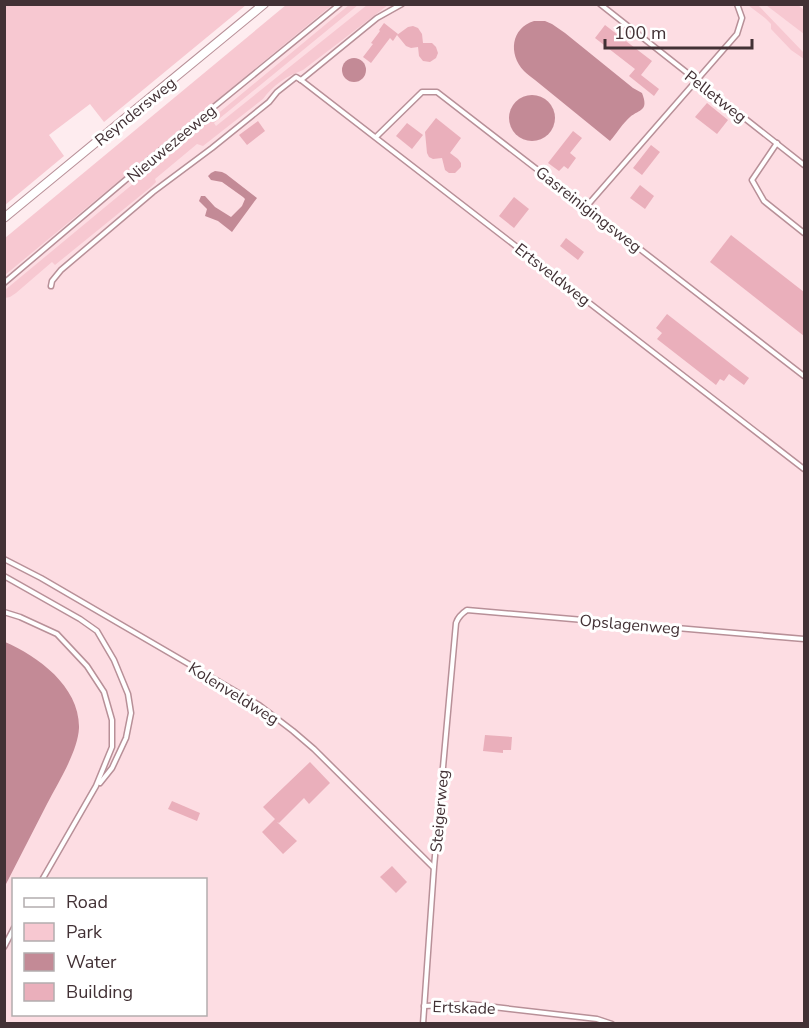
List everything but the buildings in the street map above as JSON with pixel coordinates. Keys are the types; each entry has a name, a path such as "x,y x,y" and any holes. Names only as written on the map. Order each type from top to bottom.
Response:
{"street":[{"name":"Reyndersweg","path":"4,218 264,4"}],"lane":[{"name":"Nieuwezeeweg","path":"4,283 155,155 340,4"},
{"path":"51,286 52,281 61,270 153,192 269,102 277,92 296,77 301,80 377,18 402,4"},
{"name":"Pelletweg","path":"600,4 804,165"},
{"path":"586,207 737,34 742,18 737,4"},
{"name":"Ertsveldweg","path":"301,80 804,469"},
{"name":"Gasreinigingsweg","path":"376,138 422,92 437,92 804,376"},
{"path":"777,143 752,180 764,201 804,233"},
{"name":"Kolenveldweg","path":"4,559 41,578 259,705 314,749 434,867"},
{"path":"4,576 97,631 114,660 128,694 131,713 126,738 112,768 96,786"},
{"name":"Opslagenweg","path":"459,616 467,610 804,639"},
{"path":"4,612 57,634 87,666 104,692 112,720 112,747 96,786 43,878"},
{"name":"Steigerweg","path":"423,1023 434,867 456,623 459,616"},
{"path":"4,947 12,932"},
{"name":"Ertskade","path":"424,1006 468,1004 597,1019 612,1023"}],"shaded area":[{"path":"324,5 804,5 804,1023 5,1024 5,268"}],"green space":[{"path":"5,4 246,5 104,122 90,104 49,135 64,156 5,205"},
{"path":"286,5 332,5 5,275 5,238"},
{"path":"349,5 358,5 214,123 216,126 367,5 388,5 303,70 291,75 271,89 263,99 203,146 197,144 155,179 156,182 151,187 55,265 52,262 16,293 5,298 5,290"},
{"path":"748,5 758,5 804,53 804,59 791,50 771,29 771,24"},
{"path":"766,5 798,5 804,10 804,34"}],"water":[{"path":"534,21 545,21 552,24 642,93 644,106 642,109 627,119 610,141 524,71 519,64 514,42 520,29"},
{"path":"349,58 359,58 366,65 366,75 359,82 349,82 342,75 342,65"},
{"path":"532,95 548,102 555,118 548,134 532,141 516,134 509,118 516,102"},
{"path":"215,171 226,174 257,198 232,232 218,221 205,216 207,209 199,201 201,196 205,196 215,207 231,217 242,206 245,199 243,197 222,182 211,180 208,176"},
{"path":"5,642 31,656 65,686 77,713 79,728 67,767 5,886"}]}
